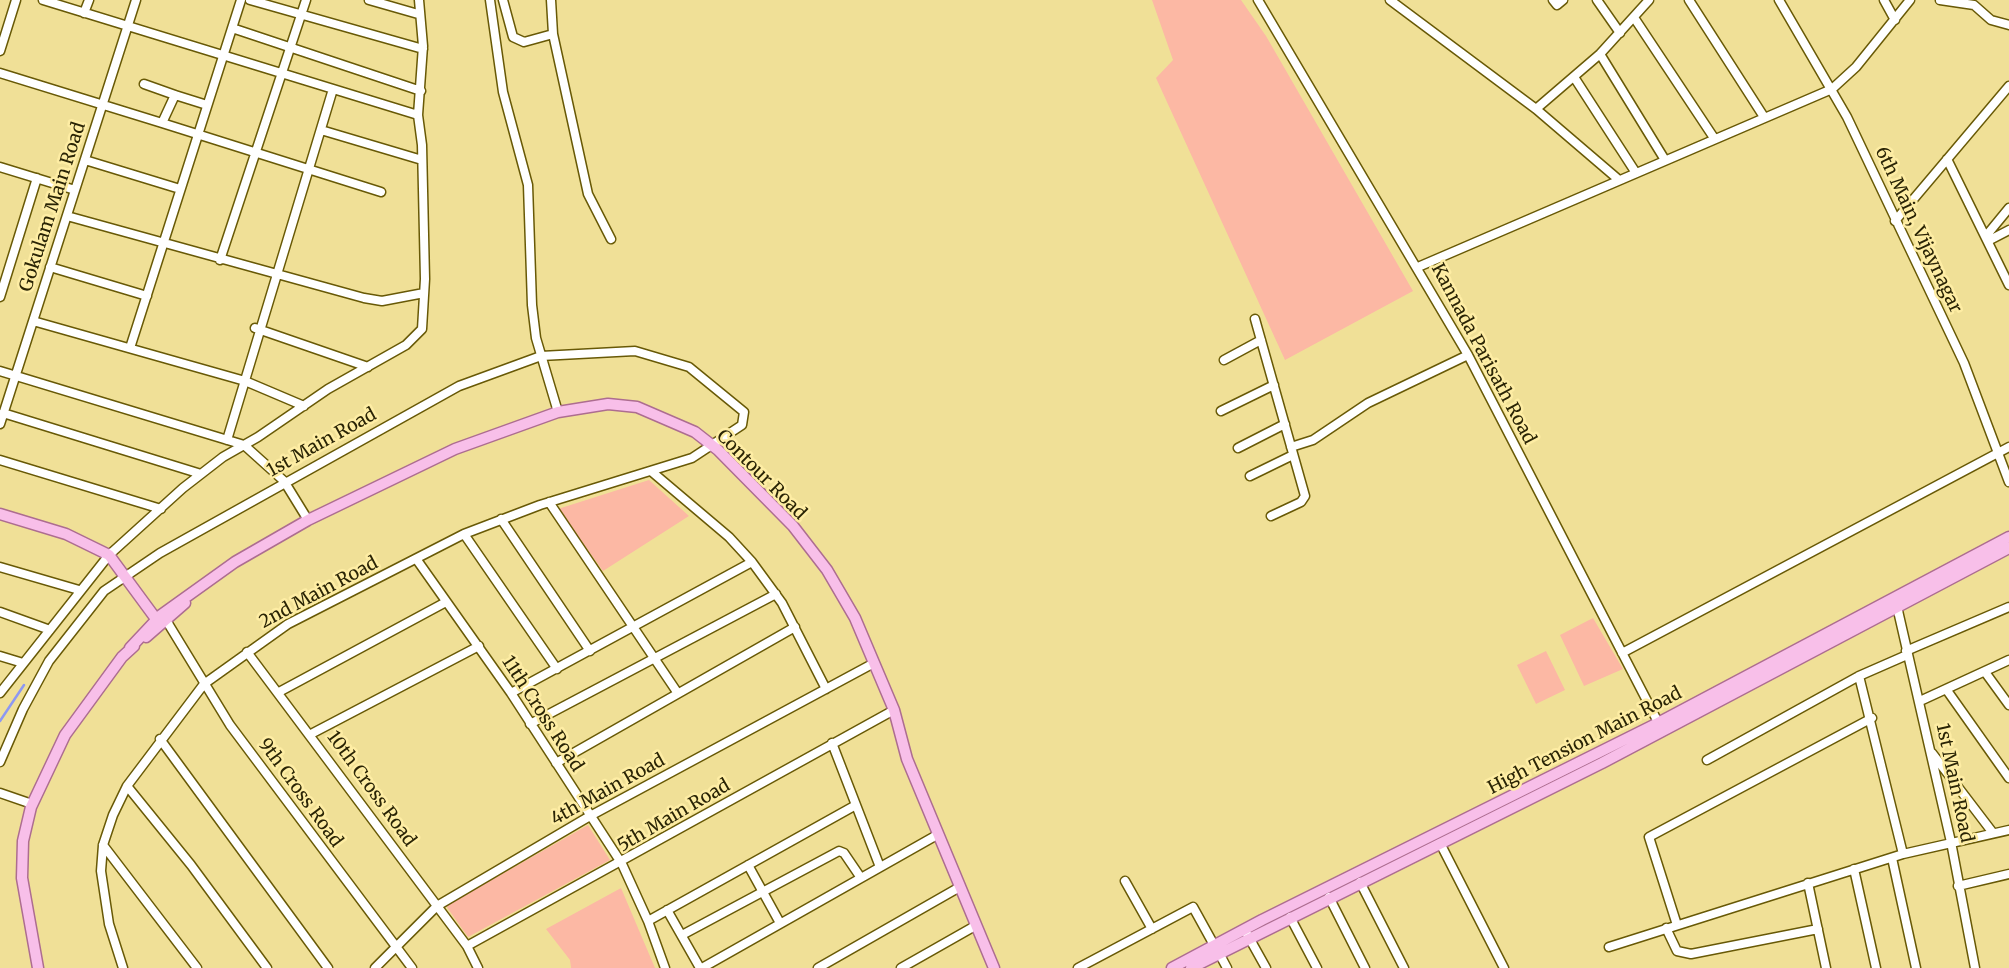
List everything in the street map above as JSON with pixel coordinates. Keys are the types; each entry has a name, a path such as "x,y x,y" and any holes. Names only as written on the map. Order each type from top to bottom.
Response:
{"main road":[{"name":"Contour Road","path":"38,968 22,878 23,841 32,804 65,735 130,648 190,595 235,562 307,520 455,449 558,412 608,404 637,407 695,432 713,446 793,526 827,570 855,618 894,710 907,759 958,888 994,968"},
{"path":"0,514 66,534 109,555 135,586 135,592 161,619"},
{"name":"High Tension Main Road","path":"1175,967 1217,949 1661,727 1896,602 2009,537"},
{"path":"1896,602 2009,548"},
{"path":"1246,934 1290,917 1440,843 1661,727"},
{"path":"1191,968 1217,949"}],"street":[{"path":"0,51 16,0"},
{"path":"43,0 418,115"},
{"path":"84,13 89,0"},
{"name":"Gokulam Main Road","path":"0,424 136,0"},
{"path":"130,348 241,0"},
{"path":"250,0 300,17 423,49"},
{"path":"220,260 306,0"},
{"path":"369,0 418,14"},
{"path":"0,693 109,555 201,474 304,405 406,345 422,328 422,160 418,115 423,49 418,14 419,0"},
{"path":"490,0 502,92 528,185 532,305 541,356 558,412"},
{"path":"503,0 513,37 524,42 553,34"},
{"path":"551,0 553,34 588,194 611,239"},
{"path":"1390,0 1536,109 1619,180"},
{"path":"1553,0 1557,5 1563,0"},
{"path":"1597,0 1620,33"},
{"path":"1536,109 1600,54 1635,19 1649,0"},
{"path":"1689,0 1764,117"},
{"name":"6th Main, Vijaynagar","path":"1779,0 1832,89 1964,363 2009,482"},
{"path":"1884,0 1895,20"},
{"path":"1418,267 1832,89 1856,67 1910,0"},
{"path":"1940,0 1974,5 1991,20 2009,25"},
{"name":"Kannada Parisath Road","path":"1264,2 1468,355 1661,727"},
{"path":"1635,19 1714,138"},
{"path":"232,28 421,91"},
{"path":"1600,54 1665,160"},
{"path":"0,73 382,192"},
{"path":"1574,76 1636,173"},
{"path":"144,85 207,105"},
{"path":"1895,221 2009,86"},
{"path":"227,440 245,381 257,328 277,276 333,89"},
{"path":"162,123 175,95"},
{"path":"321,130 422,160"},
{"path":"1947,159 2007,275 2009,285"},
{"path":"85,160 180,189"},
{"path":"0,167 75,190"},
{"path":"0,297 37,178"},
{"path":"1987,239 2009,208"},
{"path":"67,216 277,276 382,301 424,293"},
{"path":"1987,239 2009,230"},
{"path":"50,267 147,296"},
{"path":"1255,319 1304,500 1271,516"},
{"path":"33,321 213,370 304,405"},
{"path":"257,328 369,368"},
{"path":"1224,359 1261,340"},
{"name":"1st Main Road","path":"0,762 23,709 49,662 92,602 126,575 284,481 459,386 541,356 635,351 689,367 744,412 742,425 713,446"},
{"path":"1250,476 1313,440 1342,418 1468,355"},
{"path":"0,371 244,445 284,481 307,520"},
{"path":"1221,411 1274,385"},
{"path":"4,413 201,474"},
{"path":"1238,448 1285,424"},
{"name":"2nd Main Road","path":"123,968 109,924 101,871 103,845 127,786 204,684 288,624 464,534 549,502 692,458 713,446"},
{"path":"1622,653 2009,447"},
{"path":"0,460 161,509"},
{"path":"651,471 729,537 752,562 776,594 825,689"},
{"path":"549,502 677,692"},
{"path":"501,519 590,651"},
{"path":"464,534 557,669"},
{"name":"11th Cross Road","path":"416,560 511,693 622,864 648,920 665,968"},
{"path":"511,693 752,562"},
{"path":"0,567 79,590"},
{"path":"530,724 776,594"},
{"path":"279,692 446,602"},
{"name":"1st Main Road","path":"1896,602 1951,842 1975,968"},
{"path":"1707,760 1859,676 2009,607"},
{"path":"0,612 50,630"},
{"name":"9th Cross Road","path":"161,619 275,787 412,968"},
{"path":"556,762 794,627"},
{"path":"312,734 479,646"},
{"name":"10th Cross Road","path":"247,652 312,734 467,946 478,968"},
{"path":"0,656 23,663"},
{"path":"1920,701 2009,660"},
{"name":"4th Main Road","path":"375,968 437,906 590,816 874,663"},
{"path":"1985,672 2009,705"},
{"path":"1859,676 1903,854"},
{"path":"1946,689 2009,778"},
{"name":"5th Main Road","path":"467,946 622,864 894,710"},
{"path":"1677,925 1649,837 1871,718"},
{"path":"160,739 328,968"},
{"path":"832,743 880,867"},
{"path":"1930,750 1993,833"},
{"path":"127,786 191,865 267,968"},
{"path":"0,793 32,804"},
{"path":"648,920 856,805"},
{"path":"1609,947 1903,854 2009,830"},
{"path":"667,910 701,968 937,835"},
{"path":"1440,843 1504,968"},
{"path":"103,845 197,968"},
{"path":"681,935 762,890 842,851 860,878"},
{"path":"1892,858 1916,968"},
{"path":"748,865 780,923"},
{"path":"1854,869 1876,968"},
{"path":"1958,886 2009,874"},
{"path":"1125,881 1152,929"},
{"path":"1360,882 1404,968"},
{"path":"1808,883 1826,968"},
{"path":"818,968 958,888"},
{"path":"1329,897 1365,968"},
{"path":"1078,968 1194,907 1227,968"},
{"path":"1290,917 1317,968"},
{"path":"901,968 975,926"},
{"path":"1666,928 1677,951 1691,954 1818,929"},
{"path":"1246,934 1266,968"}],"shaded area":[{"path":"1152,0 1241,0 1266,36 1413,291 1285,360 1156,78 1173,60"},
{"path":"649,480 689,516 603,571 558,509"},
{"path":"1593,618 1623,669 1584,686 1560,635"},
{"path":"1546,651 1565,690 1536,704 1517,665"},
{"path":"588,825 610,860 468,937 446,906"},
{"path":"621,888 655,968 571,968 570,960 546,929"}],"waterway":[{"path":"0,721 24,685"}]}
